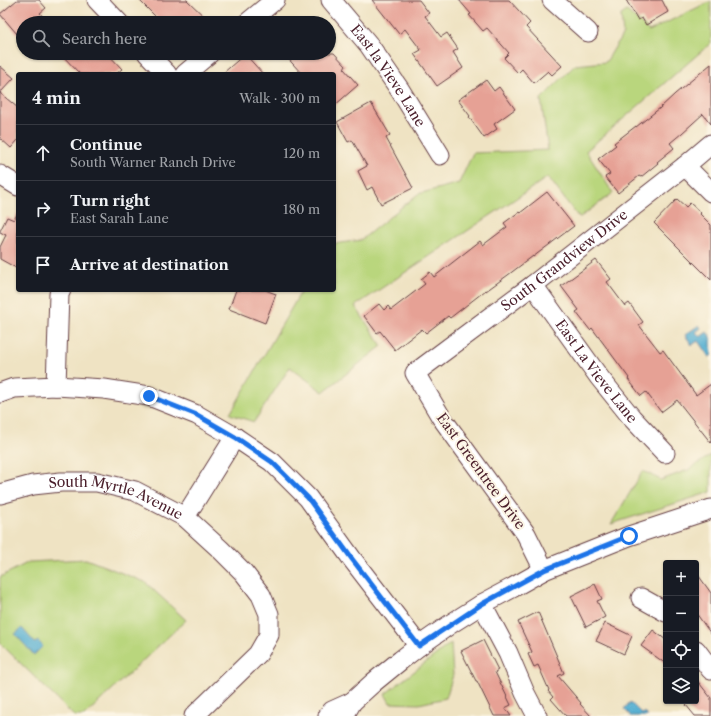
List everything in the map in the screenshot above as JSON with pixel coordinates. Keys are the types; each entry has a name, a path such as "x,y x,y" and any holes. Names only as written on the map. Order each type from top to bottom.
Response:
{"street":[{"path":"97,0 112,16"},
{"path":"256,16 275,0"},
{"name":"East la Vieve Lane","path":"331,0 369,45 400,90 440,155"},
{"path":"552,0 588,32"},
{"path":"154,60 165,72"},
{"path":"187,72 202,60"},
{"name":"South Grandview Drive","path":"415,373 533,285 711,144"},
{"path":"685,166 711,192"},
{"path":"0,175 16,185"},
{"name":"East La Vieve Lane","path":"533,285 599,377 632,418 666,453"},
{"path":"56,386 61,292"},
{"name":"East Greentree Drive","path":"415,373 441,417 526,534 544,570"},
{"path":"0,393 14,388 56,386 104,389 149,396 197,415 235,437 272,462 308,498 352,559 419,646"},
{"name":"South Myrtle Avenue","path":"0,494 32,485 61,482 97,482 135,491 185,517 235,437"},
{"path":"328,716 332,711 348,709 374,682 419,646 482,604 544,570 629,536 711,509"},
{"path":"185,517 244,573 260,595 269,614 269,635 258,654 194,716"},
{"path":"641,598 663,610"},
{"path":"482,604 508,653 525,693 537,716"},
{"path":"699,654 711,670"}],"green space":[{"path":"711,1 711,43 586,151 613,193 579,218 548,177 355,306 382,346 323,392 290,367 254,422 230,414 301,292 336,292 336,244 361,240 418,194 459,183 473,153 548,150 541,99 575,65 606,62 623,34 621,15 627,11 649,31"},
{"path":"711,455 711,492 611,524 643,471 661,480 688,470"},
{"path":"86,559 145,582 186,620 84,716 74,716 0,643 0,577 29,562"},
{"path":"451,643 453,675 446,698 419,704 390,703 385,694"}],"water":[{"path":"699,325 701,328 696,332 700,337 707,332 711,337 711,356 709,357 698,341 692,345 685,335"},
{"path":"22,628 35,643 38,641 43,646 34,655 15,634"},
{"path":"630,702 642,714 644,712 648,716 629,716 630,715 624,709"}],"building":[{"path":"17,0 39,0 46,8 40,13 42,16 16,16 16,33 0,14"},
{"path":"139,0 187,0 204,16 155,16"},
{"path":"372,0 419,0 429,13 425,16 441,37 447,33 458,49 453,52 463,68 437,86 414,54 421,50 405,29 399,34"},
{"path":"459,0 509,0 530,23 526,27 562,66 552,75 548,71 534,83 522,69 518,73 504,58 509,53 487,28 483,31 469,15 471,14"},
{"path":"626,0 662,0 668,12 646,25 642,18 638,20"},
{"path":"336,55 346,66 344,69 358,85 336,104 336,72 300,72 289,60 336,60"},
{"path":"67,60 114,60 122,69 118,72 78,72"},
{"path":"238,60 250,60 261,72 224,72"},
{"path":"711,64 711,124 703,114 670,143 674,148 657,162 658,163 618,193 605,177 610,174 598,159 616,145 614,143 660,108"},
{"path":"0,66 14,78 0,93"},
{"path":"486,80 494,91 499,87 515,109 494,124 497,129 484,138 458,100"},
{"path":"0,93 16,106 16,142 11,148 0,138"},
{"path":"371,103 390,135 386,138 413,188 381,204 372,187 367,190 358,171 367,166 352,140 348,142 337,122"},
{"path":"547,192 574,226 450,318 448,316 426,333 422,329 395,350 380,331 377,333 364,316 379,304 384,310 388,306 391,310 425,284 421,279 430,272 434,277 480,241 483,245 507,227 504,223 519,212 520,213"},
{"path":"677,199 686,207 690,203 711,225 711,280 654,223"},
{"path":"16,216 16,268 0,259 0,247 6,235 0,231 7,217 14,220"},
{"path":"596,260 611,279 607,282 625,306 629,303 643,322 639,325 660,352 663,350 696,395 711,384 711,443 677,400 661,412 646,392 641,396 592,328 590,330 576,312 579,310 561,286"},
{"path":"235,292 270,292 276,294 265,323 229,309"},
{"path":"699,576 711,593 711,634 699,617"},
{"path":"595,584 602,599 597,601 605,617 586,627 571,596"},
{"path":"538,612 564,673 558,676 591,716 566,716 551,699 553,697 548,691 549,690 538,665 534,667 528,654 532,652 518,622"},
{"path":"605,623 632,636 624,654 596,641"},
{"path":"653,630 663,638 663,662 641,646"},
{"path":"483,640 498,670 495,672 511,705 505,708 511,716 494,716 461,651"},
{"path":"699,683 711,698 711,716 695,716 686,705 699,704"}],"route":[{"path":"149,396 197,415 235,437 272,462 308,498 352,559 419,646 482,604 544,570 629,536"}]}
